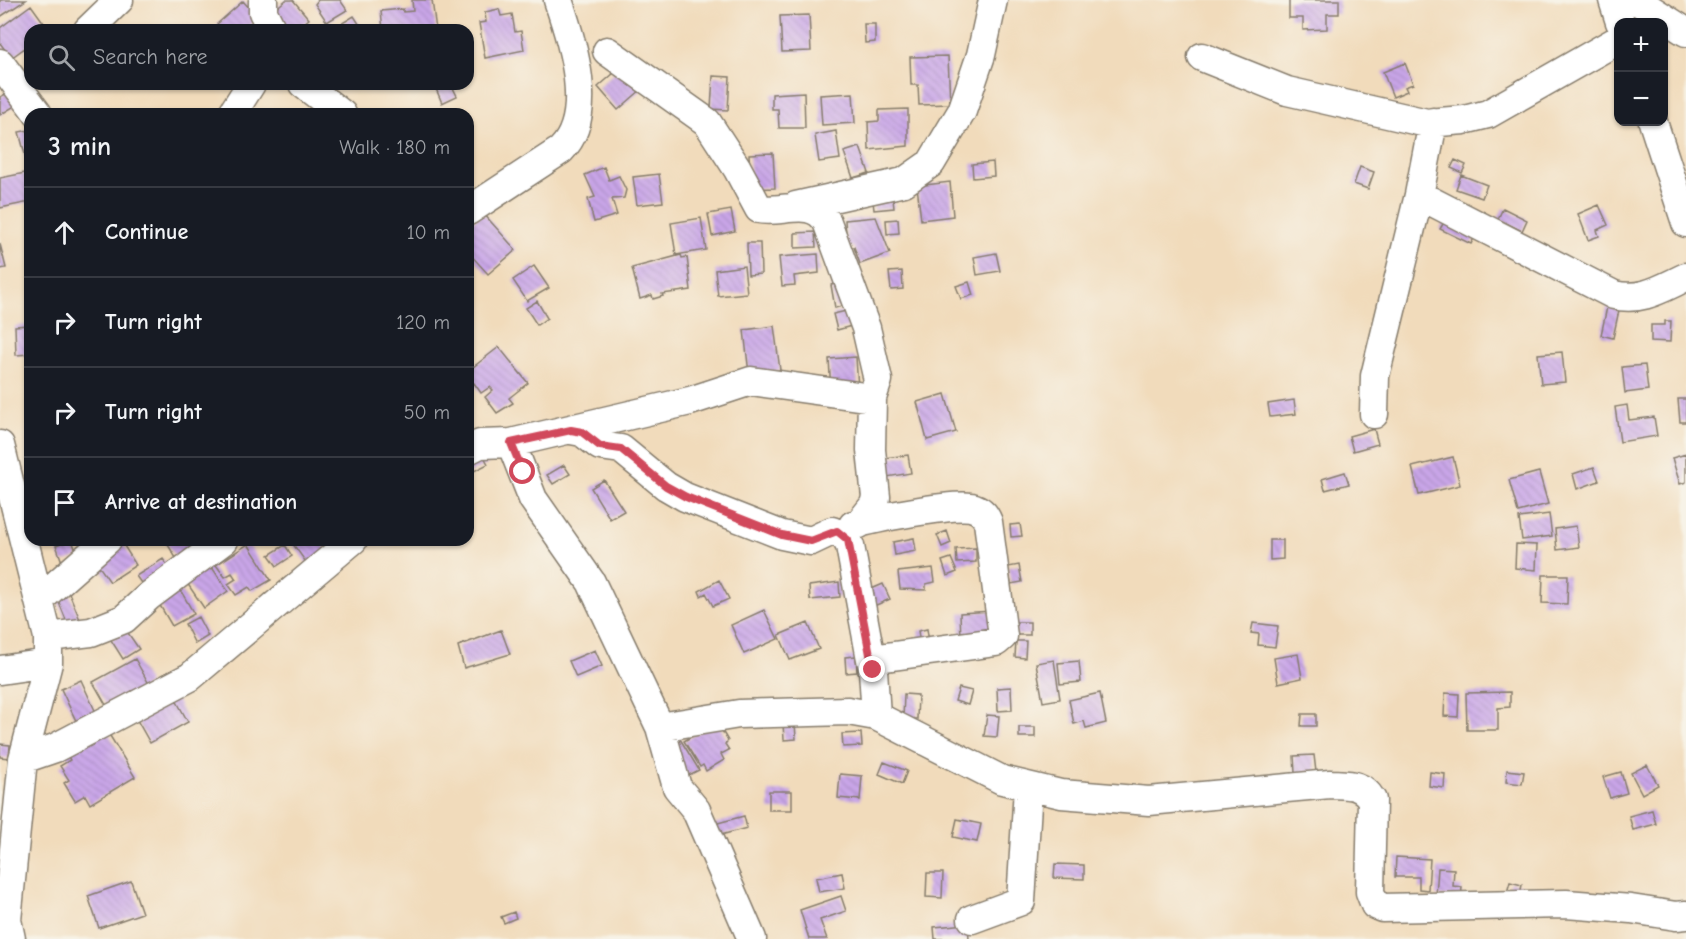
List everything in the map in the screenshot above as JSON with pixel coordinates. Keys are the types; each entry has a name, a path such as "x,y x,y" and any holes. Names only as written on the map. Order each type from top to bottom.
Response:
{"street":[{"path":"94,24 119,0"},
{"path":"263,0 262,12 269,24"},
{"path":"474,207 554,154 569,141 580,88 558,0"},
{"path":"607,51 708,122 759,209 796,206 904,182 932,163 962,111 981,55 993,0"},
{"path":"1625,7 1686,32"},
{"path":"1202,57 1287,91 1383,114 1433,123 1464,120 1488,114 1614,42"},
{"path":"15,75 34,108"},
{"path":"236,108 246,90"},
{"path":"311,90 334,108"},
{"path":"1374,414 1375,376 1419,195 1433,123"},
{"path":"1654,126 1686,224"},
{"path":"1419,195 1614,295 1628,298 1644,296 1686,277"},
{"path":"796,206 820,213 832,232 844,275 866,328 878,380 872,398 872,450 876,497 874,505 848,527 848,540 871,659 876,716"},
{"path":"474,445 511,443 571,430 690,401 752,381 872,398"},
{"path":"571,430 582,432 600,446 621,449 666,486 686,497 782,535 811,541 848,527 925,512 971,507 981,511 988,522 1003,636 996,642 871,659"},
{"path":"511,443 533,499 591,582 660,727 677,787 696,810 752,939"},
{"path":"0,445 10,522 40,600 48,650 15,781 6,927"},
{"path":"40,600 99,546"},
{"path":"0,670 124,620 149,596 216,546"},
{"path":"15,781 55,748 190,677 346,546"},
{"path":"660,727 739,714 848,711 876,716 1002,780 1061,794 1149,801 1257,790 1357,785 1366,789 1372,800 1370,892 1375,905 1382,908 1566,904 1631,909 1676,916 1686,915"},
{"path":"972,920 1021,901 1028,788"}],"building":[{"path":"0,0 26,0 0,17"},
{"path":"286,0 293,0 309,19 303,24 276,24 268,15"},
{"path":"318,0 340,0 347,10 327,22 315,4"},
{"path":"412,0 432,0 435,24 382,24 381,11 403,9 403,12 413,11"},
{"path":"1289,0 1339,0 1339,14 1327,14 1327,29 1303,30 1303,18 1289,18"},
{"path":"243,1 258,18 252,24 217,24"},
{"path":"31,5 45,24 24,24 24,48 11,58 0,43 0,28"},
{"path":"499,9 501,16 512,14 515,32 521,31 524,50 485,58 479,23 486,22 485,12"},
{"path":"809,15 811,51 782,52 780,16"},
{"path":"354,16 359,24 341,24"},
{"path":"864,24 875,24 875,42 865,43"},
{"path":"948,56 950,104 919,105 918,85 911,85 910,57"},
{"path":"1405,63 1413,84 1405,87 1407,91 1393,97 1383,72"},
{"path":"622,66 642,89 618,110 598,87"},
{"path":"713,76 730,77 728,110 711,109"},
{"path":"437,90 454,90 457,96 442,103"},
{"path":"11,91 18,104 0,115 0,97"},
{"path":"804,92 805,128 779,128 778,109 772,109 772,94"},
{"path":"853,93 855,123 822,125 820,95"},
{"path":"908,109 908,146 869,150 868,122 879,121 879,110"},
{"path":"24,131 24,151 19,132"},
{"path":"836,131 840,159 819,162 815,135"},
{"path":"860,147 869,173 853,178 844,152"},
{"path":"773,153 775,188 751,189 749,154"},
{"path":"1455,160 1466,165 1462,173 1451,168"},
{"path":"993,162 994,176 973,178 972,164"},
{"path":"604,167 609,180 619,176 626,190 624,198 612,199 617,215 594,222 588,199 595,197 585,175"},
{"path":"1360,167 1374,172 1368,189 1354,184"},
{"path":"24,173 24,203 0,208 0,178"},
{"path":"659,174 663,202 637,205 633,177"},
{"path":"1461,175 1487,185 1482,198 1456,189"},
{"path":"950,182 953,216 921,220 917,186"},
{"path":"892,190 894,208 874,210 872,193"},
{"path":"1599,205 1608,225 1597,230 1599,236 1588,240 1578,214"},
{"path":"1503,208 1527,220 1522,231 1498,219"},
{"path":"731,210 735,231 712,236 708,214"},
{"path":"483,213 516,250 488,274 474,259 474,220"},
{"path":"876,217 890,253 860,264 854,247 847,247 845,220"},
{"path":"1447,217 1477,232 1471,244 1440,229"},
{"path":"701,218 706,250 676,255 671,223"},
{"path":"898,219 899,233 887,234 886,220"},
{"path":"815,232 816,247 795,248 795,233"},
{"path":"747,243 760,243 761,274 748,275"},
{"path":"0,244 6,268 0,269"},
{"path":"996,253 1000,271 977,275 974,257"},
{"path":"818,254 819,273 794,276 795,285 782,286 779,257"},
{"path":"681,255 682,258 687,257 691,290 662,294 663,296 653,299 652,295 640,299 632,268"},
{"path":"534,266 549,288 527,301 513,280"},
{"path":"744,266 747,293 718,296 715,270"},
{"path":"902,271 903,289 891,290 889,272"},
{"path":"969,282 973,295 961,299 956,286"},
{"path":"841,283 846,305 835,308 831,285"},
{"path":"537,301 547,318 537,325 526,308"},
{"path":"1607,307 1619,310 1613,338 1601,335"},
{"path":"851,310 855,325 837,330 833,314"},
{"path":"1665,321 1671,321 1670,342 1651,341 1651,325 1665,325"},
{"path":"24,325 24,354 16,355 15,326"},
{"path":"774,326 780,370 749,374 744,330"},
{"path":"499,347 528,383 509,398 513,403 497,413 485,397 493,390 490,387 481,393 474,383 474,366"},
{"path":"1562,352 1565,382 1541,384 1538,354"},
{"path":"856,357 858,389 831,392 829,359"},
{"path":"1645,365 1648,390 1625,393 1622,367"},
{"path":"945,394 956,432 927,440 917,402"},
{"path":"1678,399 1686,399 1686,422 1680,422"},
{"path":"1294,400 1296,414 1270,417 1268,404"},
{"path":"1627,405 1629,420 1654,417 1657,436 1620,442 1615,407"},
{"path":"1374,429 1378,444 1353,451 1349,436"},
{"path":"481,451 488,464 474,471 474,454"},
{"path":"1686,454 1686,482 1680,484 1672,458"},
{"path":"908,455 911,473 887,477 884,458"},
{"path":"1453,457 1460,485 1419,495 1412,467"},
{"path":"564,465 570,474 553,484 547,475"},
{"path":"1594,467 1599,481 1577,489 1573,474"},
{"path":"1345,472 1349,484 1325,490 1322,479"},
{"path":"1539,472 1548,504 1518,512 1509,480"},
{"path":"604,480 624,511 610,519 591,488"},
{"path":"1549,514 1552,536 1522,540 1519,518"},
{"path":"1020,524 1022,536 1011,537 1010,525"},
{"path":"1576,526 1579,547 1557,550 1555,529"},
{"path":"947,531 951,543 942,547 937,535"},
{"path":"914,538 916,551 895,555 893,542"},
{"path":"1270,540 1283,540 1283,559 1270,560"},
{"path":"1516,544 1537,545 1536,570 1515,568"},
{"path":"56,546 74,546 78,557 62,562"},
{"path":"114,546 124,546 136,565 110,582 94,559"},
{"path":"169,546 207,546 179,563"},
{"path":"245,546 249,546 271,580 252,591 249,587 236,595 228,584 236,579 232,573 225,577 216,565"},
{"path":"286,546 292,556 277,566 269,555"},
{"path":"294,546 324,546 328,551 308,565"},
{"path":"976,548 976,562 957,563 956,549"},
{"path":"951,558 957,572 947,576 942,561"},
{"path":"163,559 174,575 148,593 136,576"},
{"path":"209,563 228,591 204,608 185,580"},
{"path":"1019,565 1022,582 1011,584 1008,567"},
{"path":"933,568 935,582 926,584 926,590 900,589 898,572"},
{"path":"1543,575 1568,575 1567,604 1542,603"},
{"path":"719,580 729,599 713,606 706,593 701,596 699,591"},
{"path":"839,582 840,597 810,600 809,586"},
{"path":"65,583 81,622 69,627 53,588"},
{"path":"177,584 194,614 172,626 155,597"},
{"path":"883,584 890,599 874,606 867,591"},
{"path":"764,610 778,639 744,654 731,625"},
{"path":"992,611 994,638 961,639 960,613"},
{"path":"198,617 208,636 195,644 185,624"},
{"path":"1015,622 1030,622 1030,635 1016,635"},
{"path":"808,623 819,649 790,660 779,635"},
{"path":"1253,623 1278,626 1275,647 1258,645 1259,634 1251,633"},
{"path":"927,629 929,642 920,643 918,631"},
{"path":"126,630 139,649 123,659 111,640"},
{"path":"501,630 510,654 464,668 458,646"},
{"path":"1016,641 1026,641 1025,658 1015,657"},
{"path":"595,650 602,666 576,677 569,661"},
{"path":"1298,654 1302,678 1278,683 1274,658"},
{"path":"856,656 857,672 846,673 845,657"},
{"path":"135,659 149,684 110,712 93,682"},
{"path":"1054,660 1060,699 1043,702 1036,663"},
{"path":"1079,661 1081,682 1060,684 1058,663"},
{"path":"81,680 98,717 78,725 61,689"},
{"path":"1011,687 1012,710 998,711 997,688"},
{"path":"959,688 972,691 968,705 955,701"},
{"path":"1510,692 1510,707 1498,708 1498,730 1467,730 1466,693"},
{"path":"1100,693 1106,723 1086,728 1084,721 1074,724 1069,700"},
{"path":"1445,693 1459,694 1458,717 1444,716"},
{"path":"904,694 918,695 917,719 903,719"},
{"path":"175,698 188,722 150,743 137,720"},
{"path":"1302,714 1316,714 1316,726 1301,726"},
{"path":"987,715 999,716 997,737 984,736"},
{"path":"717,722 728,741 725,744 729,750 721,754 724,760 706,771 703,765 700,767 684,741"},
{"path":"795,722 796,739 784,740 783,723"},
{"path":"104,726 135,777 90,804 85,795 75,801 64,783 69,780 60,766 70,760 64,750"},
{"path":"1019,727 1035,727 1035,737 1019,737"},
{"path":"861,733 862,746 843,747 842,734"},
{"path":"677,734 699,770 687,776 666,741"},
{"path":"0,744 10,745 9,758 0,757"},
{"path":"1314,755 1316,772 1295,773 1294,756"},
{"path":"884,762 907,771 902,784 879,774"},
{"path":"1647,765 1658,785 1642,794 1631,773"},
{"path":"1507,770 1524,772 1522,784 1506,782"},
{"path":"1430,772 1445,774 1444,788 1429,786"},
{"path":"1621,772 1627,793 1610,798 1603,777"},
{"path":"840,774 862,776 860,800 838,798"},
{"path":"769,791 792,791 792,810 769,810"},
{"path":"1652,810 1656,824 1633,830 1629,816"},
{"path":"744,816 747,828 717,836 714,824"},
{"path":"957,819 981,824 977,842 953,837"},
{"path":"1396,857 1430,859 1428,890 1419,889 1419,877 1395,877"},
{"path":"1055,864 1084,865 1084,879 1054,878"},
{"path":"1438,868 1454,869 1453,886 1462,887 1461,898 1436,896"},
{"path":"842,873 845,888 819,892 816,878"},
{"path":"927,873 943,873 942,898 926,897"},
{"path":"131,881 142,913 99,928 88,896"},
{"path":"1510,882 1522,885 1519,899 1506,896"},
{"path":"841,896 846,911 820,920 827,939 809,939 800,910"},
{"path":"514,912 516,918 504,923 501,917"},
{"path":"968,924 969,939 935,939 934,927"}],"route":[{"path":"523,472 511,443 571,430 582,432 600,446 621,449 666,486 716,510 803,541 815,540 832,531 837,531 848,540 873,670"}]}
